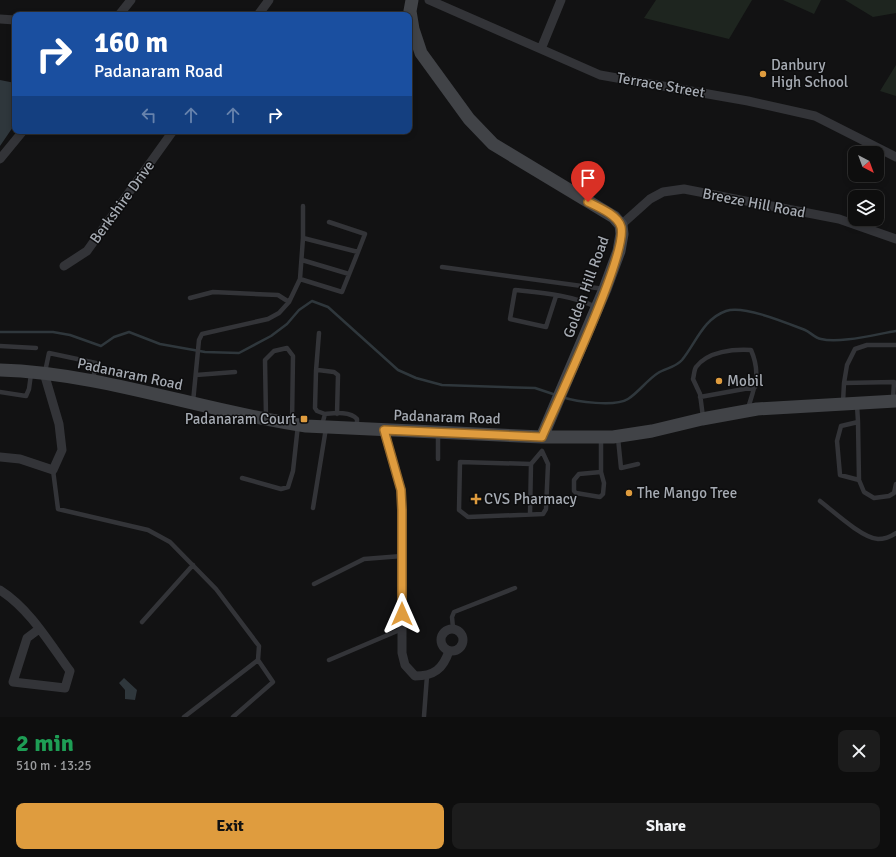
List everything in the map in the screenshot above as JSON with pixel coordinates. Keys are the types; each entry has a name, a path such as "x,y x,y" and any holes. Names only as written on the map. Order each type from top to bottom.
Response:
{"main road":[{"name":"Golden Hill Road","path":"410,12 412,0"},
{"name":"Golden Hill Road","path":"412,23 421,53 469,119 493,144 614,216 621,225 622,234 619,251 598,308 548,423 542,444"},
{"name":"Padanaram Road","path":"0,370 44,373 93,382 295,425 438,432 542,444 652,431 703,418 747,411 895,401"}],"street":[{"path":"121,12 131,0"},
{"path":"260,12 269,0"},
{"path":"541,49 561,0"},
{"name":"Terrace Street","path":"435,1 600,75 748,101 815,116 896,157"},
{"path":"0,19 12,20"},
{"path":"0,159 21,134"},
{"name":"Berkshire Drive","path":"64,266 86,250 171,134"},
{"name":"Breeze Hill Road","path":"621,225 663,192 684,189 839,219 896,239"},
{"path":"0,457 20,459 53,470 62,450 59,424 44,373"},
{"path":"384,430 401,490 402,653 405,665 415,676 427,676 436,671 446,662 449,650"},
{"path":"0,590 11,597 39,629 70,671 65,688 14,682 27,638 39,629"},
{"path":"453,628 461,632 464,640 461,647 453,651 449,650 443,646 441,638 445,631 453,628"}],"lane":[{"path":"193,403 199,340 205,332 268,319 279,313 289,302 300,279 304,206"},
{"path":"300,279 342,292 365,234 329,222"},
{"path":"303,238 358,252"},
{"path":"302,260 349,274"},
{"path":"442,268 605,289"},
{"path":"556,296 546,327 510,319 515,290 573,298 598,308"},
{"path":"190,298 213,292 278,295 289,302"},
{"path":"319,333 316,371 316,411 325,414 355,416 357,419 357,429"},
{"path":"842,404 847,365 855,349 867,345 896,345"},
{"path":"0,346 36,348"},
{"path":"242,478 281,489 288,487 293,470 295,425 294,356 287,348 274,351 265,360 266,420"},
{"path":"703,418 700,397 693,379 696,368 706,359 733,349 751,350 757,368 758,378 747,411"},
{"path":"44,373 49,353 96,364 93,382"},
{"path":"316,371 334,372 338,375 337,414"},
{"path":"0,392 26,396 30,389 31,372"},
{"path":"196,376 235,372"},
{"path":"844,382 895,381 895,401"},
{"path":"700,397 755,387"},
{"path":"857,403 859,480 864,492 874,498 889,496 894,493 896,484"},
{"path":"313,508 325,414"},
{"path":"858,422 841,426 837,441 840,475 859,480"},
{"path":"438,432 438,459"},
{"path":"618,436 621,468 638,464"},
{"path":"600,437 601,472 604,483 603,494 600,496 576,493 574,491 574,480 579,474 601,472"},
{"path":"530,514 531,464 542,444"},
{"path":"531,464 460,462 458,510 468,518 543,514 546,509 548,464 542,444"},
{"path":"53,470 58,509 148,530 170,542 216,589 259,646 258,660 273,682 233,717"},
{"path":"820,501 866,535 877,539 885,539 896,533"},
{"path":"314,584 364,559 402,556"},
{"path":"142,622 193,565"},
{"path":"453,628 452,617 454,612 515,588"},
{"path":"330,660 402,629"},
{"path":"184,717 258,660"},
{"path":"424,716 427,676"}],"shaded area":[{"path":"656,0 752,0 729,39 644,18"},
{"path":"783,0 821,0 814,14"},
{"path":"845,0 896,0 896,13 873,17"},
{"path":"896,65 896,96 880,91"},
{"path":"0,80 12,82 12,128 0,146"},
{"path":"124,678 137,690 135,700 125,699 125,690 119,683"}],"waterway":[{"path":"0,332 53,332 70,335 101,346 114,337 129,332 160,344 205,352 239,353 271,336 287,324 299,310 312,301 328,307 398,370 416,378 442,385 535,388 556,395"},
{"path":"562,397 577,401 596,403 614,403 628,399 658,373 679,363 711,320 726,311 743,310 766,316 805,330 819,338 829,340 848,339 896,331"}],"place":[{"name":"Danbury High School","path":"763,74"},
{"name":"Mobil","path":"719,381"},
{"name":"Padanaram Court","path":"304,419"},
{"name":"The Mango Tree","path":"629,493"},
{"name":"CVS Pharmacy","path":"476,499"}],"route":[{"path":"402,614 401,490 384,430 542,437 605,289 619,251 622,234 621,225 614,216 588,202"}]}
